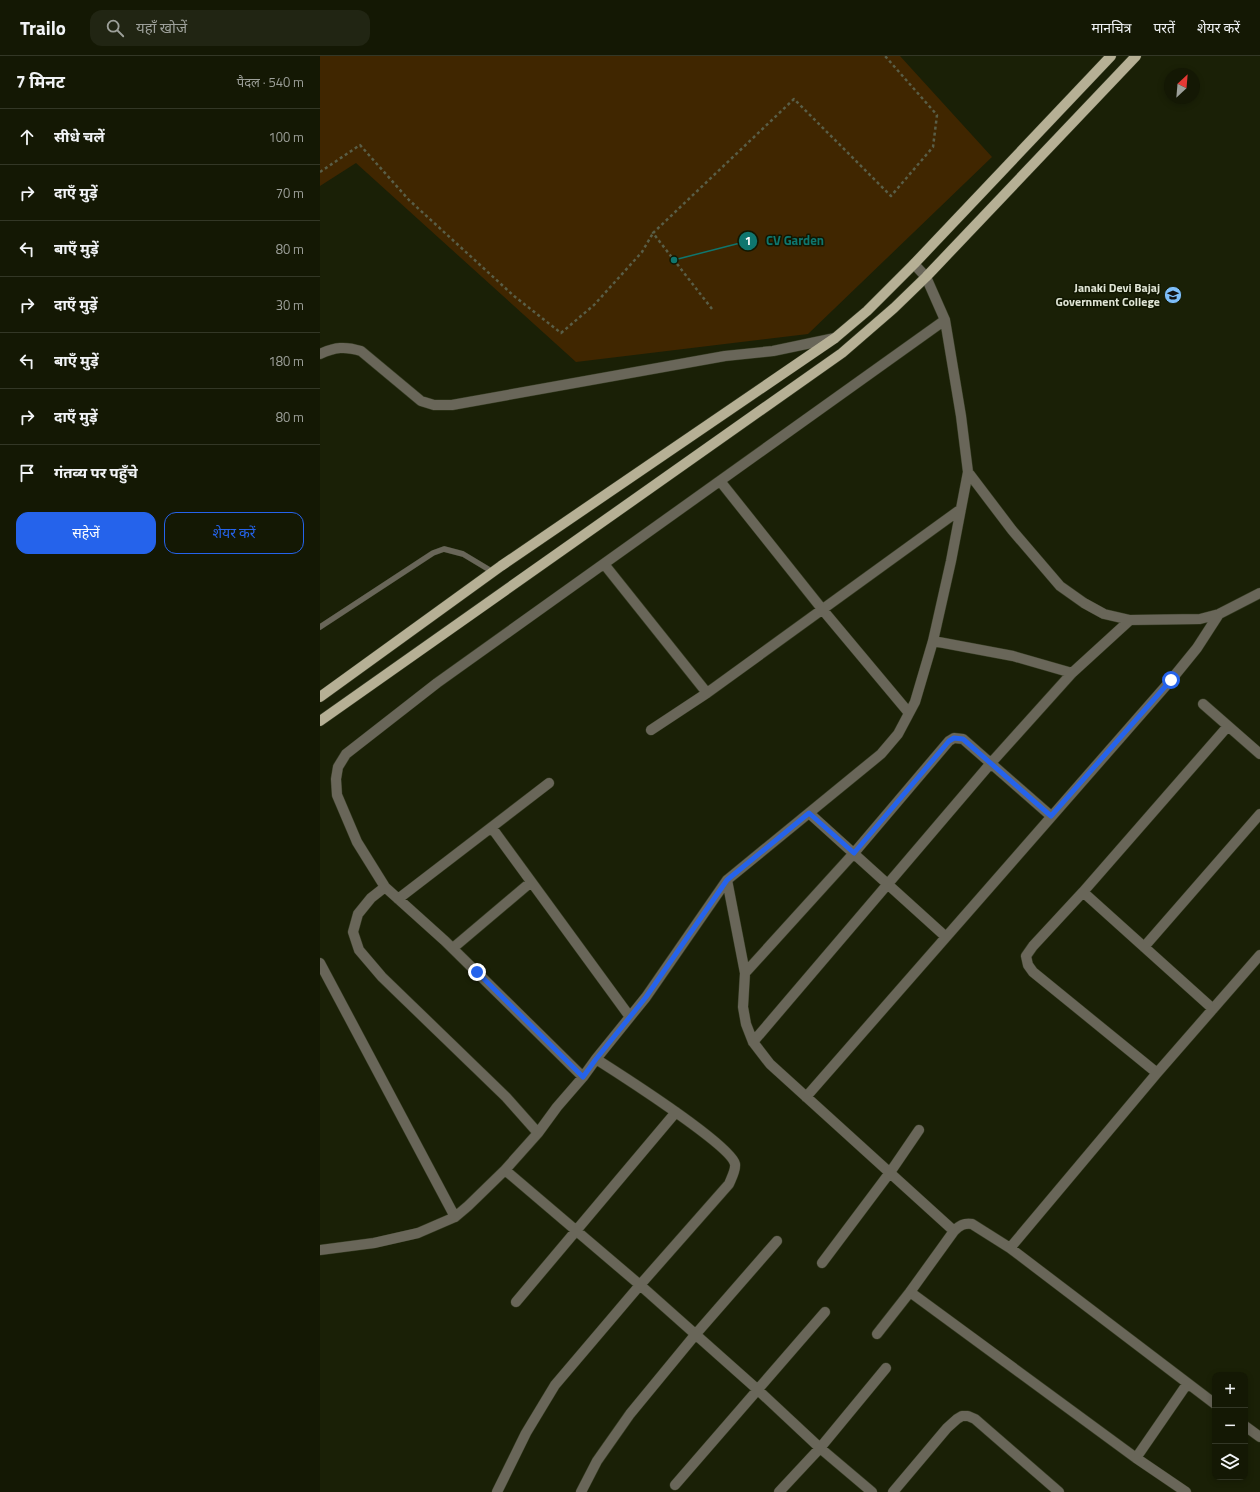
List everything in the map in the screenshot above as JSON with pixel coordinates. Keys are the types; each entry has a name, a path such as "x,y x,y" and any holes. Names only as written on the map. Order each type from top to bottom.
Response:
{"main road":[{"path":"320,697 493,572 835,338 867,311 914,264 1111,56"},
{"path":"320,721 842,353 894,308 926,277 1136,56"}],"street":[{"path":"320,1250 374,1243 418,1233 455,1217 468,1206 505,1170 538,1133 557,1107 583,1077 646,997 727,880 881,754 898,734 914,702 933,641 951,561 968,472 961,416 945,320 926,277 914,264"},
{"path":"583,1077 452,948 385,887 357,842 337,795 336,779 338,767 346,754 437,683 945,320"},
{"path":"320,354 334,348 349,348 361,351 421,401 434,405 452,405 725,356 773,351 835,338"},
{"path":"968,472 1012,530 1060,586 1084,603 1104,614 1130,620 1200,619 1219,614 1260,593"},
{"path":"720,481 822,609 909,713"},
{"path":"651,730 707,693 961,509"},
{"path":"604,564 707,693"},
{"path":"806,1097 1171,680 1196,648 1219,614"},
{"path":"753,1042 991,763 1072,672 1130,620"},
{"path":"933,641 1013,656 1072,672"},
{"path":"1202,704 1260,754"},
{"path":"1157,1073 1033,972 1028,965 1026,956 1033,946 1083,892 1228,726"},
{"path":"745,973 854,853 949,741 954,738 963,739 1051,816"},
{"path":"398,899 549,783"},
{"path":"809,813 946,937"},
{"path":"1144,947 1260,814"},
{"path":"492,828 630,1017"},
{"path":"727,880 745,973 743,1007 746,1024 753,1042 770,1064 890,1171 906,1188 954,1231"},
{"path":"452,948 531,882"},
{"path":"385,887 371,898 358,914 353,932 360,950 382,977 506,1097 538,1133"},
{"path":"1083,892 1213,1009"},
{"path":"1010,1248 1157,1073 1260,955"},
{"path":"320,963 455,1217"},
{"path":"500,1491 526,1433 555,1385 729,1184 734,1173 734,1164 727,1152 676,1112 596,1059"},
{"path":"516,1302 577,1232 676,1112"},
{"path":"822,1263 919,1130"},
{"path":"505,1170 640,1285 695,1336 758,1390 820,1448 872,1492"},
{"path":"877,1334 910,1292 954,1231 960,1225 966,1223 972,1224 1010,1248 1212,1402"},
{"path":"582,1492 597,1461 630,1414 777,1241"},
{"path":"910,1292 1136,1458 1186,1492"},
{"path":"675,1485 825,1312"},
{"path":"779,1492 820,1448 886,1368"},
{"path":"1136,1458 1187,1384"},
{"path":"893,1492 947,1428 962,1416 968,1416 975,1419 1059,1492"},
{"path":"1248,1428 1260,1437"}],"lane":[{"path":"320,627 433,553 444,549 463,554 493,572"}],"path":[{"path":"320,172 360,145 409,200 514,296 561,333 594,304 642,252 653,233 794,99 890,196 933,146 937,115 885,56"},
{"path":"653,233 712,310"}],"shaded area":[{"path":"320,56 900,56 992,157 808,334 576,362 356,163 320,186"}],"place":[{"name":"CV Garden","path":"674,260"},
{"name":"Janaki Devi Bajaj Government College","path":"1173,295"}],"route":[{"path":"477,972 583,1077 646,997 727,880 809,813 854,853 949,741 954,738 963,739 1051,816 1171,680"}]}
